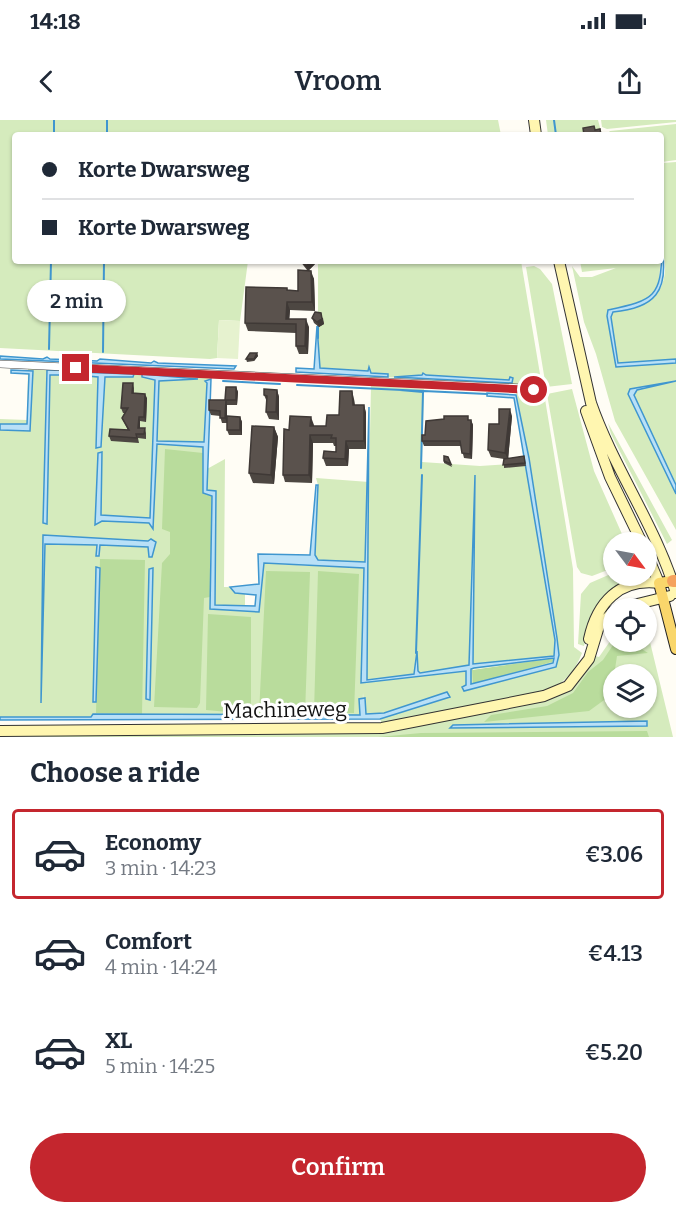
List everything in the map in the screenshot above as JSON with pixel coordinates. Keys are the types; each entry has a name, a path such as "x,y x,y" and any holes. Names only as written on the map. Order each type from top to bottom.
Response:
{"main road":[{"path":"659,583 675,588"},
{"path":"659,583 676,649"}],"street":[{"path":"555,264 582,399 607,468 637,532"},
{"path":"561,264 591,403 598,425 655,536 675,588 663,597"},
{"path":"0,364 545,389"},
{"path":"657,578 659,583"},
{"path":"564,686 583,658 593,619 602,605 629,586"},
{"name":"Machineweg","path":"657,599 663,597"},
{"name":"Machineweg","path":"0,731 382,728 544,696 574,680 584,668 599,626 603,622"}],"green space":[{"path":"0,120 498,120 500,132 12,132 12,264 248,264 240,321 219,320 217,358 0,348"},
{"path":"546,120 598,120 601,132 548,132"},
{"path":"601,120 676,120 676,122 607,129 602,127"},
{"path":"676,124 676,160 664,162 664,132 610,131"},
{"path":"676,162 676,530 615,421 596,354 584,322 572,266 580,277 592,277 616,268 582,272 581,264 660,264 657,285 648,298 631,305 608,310 618,363 611,317 613,312 631,309 648,302 660,289 663,281 665,267 664,163"},
{"path":"318,264 522,264 542,386 318,373"},
{"path":"534,266 540,269 552,284 572,384 546,387 526,267"},
{"path":"219,320 240,321 238,359 217,358"},
{"path":"28,369 211,378 204,442 165,444 203,447 205,597 210,597 210,609 259,612 264,563 312,566 318,485 316,478 369,482 371,386 424,389 422,462 480,466 527,463 516,393 544,393 573,569 574,647 582,653 568,677 544,693 382,724 380,719 450,697 447,692 384,713 365,714 363,693 362,718 0,720 0,419 27,420","holes":["553,659 551,662 473,683 473,669"]},
{"path":"572,389 594,471 621,532 603,532 603,572 592,576 581,573 577,567 547,394"},
{"path":"608,423 672,540 667,544 611,434"},
{"path":"165,449 203,453 203,493 212,495 210,597 204,598 200,703 197,708 154,707 162,563 170,554 170,532 162,529"},
{"path":"225,459 224,587 230,587 235,593 245,593 245,606 215,605 216,491 207,491 207,469"},
{"path":"100,559 145,560 142,714 96,713"},
{"path":"266,571 310,572 305,714 259,714"},
{"path":"318,571 359,574 354,713 314,712"},
{"path":"603,577 603,586 623,586 603,598 594,609 584,646 578,644 581,594 590,583"},
{"path":"208,614 251,617 251,714 206,710"},
{"path":"603,651 652,652 655,664 603,664 603,718 657,718 657,671 673,737 0,737 351,731 551,697 595,656 599,657"},
{"path":"608,652 648,653 617,656 616,664 603,664 603,701 589,711 484,722 491,715 547,706 573,693 588,672 603,660"},
{"path":"554,658 552,662 473,684 472,670"},
{"path":"647,731 649,737 378,737 421,733"}],"water":[{"path":"664,264 663,276 656,295 639,306 613,312 611,317 618,363 676,359 676,363 616,367 607,316 608,310 636,303 652,294 657,287 661,265"},
{"path":"317,326 320,368 368,371 369,367 371,373 388,374 388,377 296,372 296,368 314,369"},
{"path":"0,356 236,366 234,369 0,359"},
{"path":"11,370 33,371 30,431 0,430 0,424 27,424 29,374 11,373"},
{"path":"47,370 71,370 70,375 50,375 47,524 43,523"},
{"path":"76,372 134,374 133,377 105,377 101,447 96,448 98,377 76,375"},
{"path":"423,373 509,380 510,377 513,378 512,383 394,377 422,375"},
{"path":"142,374 198,379 159,381 157,441 204,442 207,383 205,381 211,379 207,490 216,491 215,605 255,606 256,595 235,593 230,587 259,584 258,554 310,555 316,485 318,485 315,555 318,560 365,562 369,407 367,680 414,674 417,651 420,673 469,665 475,475 473,664 554,656 555,640 514,398 487,396 487,393 516,395 529,458 557,638 559,655 556,667 464,691 462,687 466,685 466,671 361,683 364,568 264,563 259,612 210,609 212,496 203,493 203,447 157,444 153,529 149,523 102,521 95,525 98,453 102,452 101,515 150,518 155,380 142,377","holes":["554,658 553,663 471,684 471,669 474,668"]},
{"path":"676,381 637,390 634,395 676,485 676,494 628,394 630,389"},
{"path":"43,535 148,541 151,539 156,542 152,557 149,557 148,547 100,545 99,556 96,556 97,545 45,544 41,703"},
{"path":"96,567 100,568 96,702 93,702"},
{"path":"153,568 150,700 146,699 149,569"},
{"path":"447,692 450,697 380,719 0,720 0,717 91,717 93,714 360,715 359,699 365,698 366,714 384,713"},
{"path":"647,721 647,726 450,728 453,725"}],"building":[{"path":"594,126 595,130 600,129 600,132 584,132 583,128"},
{"path":"298,270 311,271 312,302 287,302 286,319 306,319 305,346 296,346 296,324 245,323 246,287 287,288 287,290 298,291"},
{"path":"315,312 321,313 322,319 317,322 312,318"},
{"path":"250,353 257,353 254,359 246,359"},
{"path":"123,383 133,383 132,393 145,394 144,417 139,417 138,428 145,428 144,434 136,434 137,438 109,436 110,429 129,430 122,418 128,408 121,408"},
{"path":"226,387 236,387 236,400 226,400 225,418 220,418 220,411 209,410 209,400 225,400"},
{"path":"264,389 277,390 276,412 266,412 267,396 264,395"},
{"path":"340,391 352,391 353,405 364,405 364,441 346,441 345,459 323,458 324,451 336,452 336,438 331,438 332,435 310,435 309,475 283,475 284,429 289,430 290,416 311,417 310,426 326,426 327,415 339,415"},
{"path":"499,409 510,409 505,453 488,450 489,424 499,424"},
{"path":"227,416 240,417 240,430 227,430"},
{"path":"444,416 468,416 468,420 471,420 470,454 462,453 460,441 422,441 426,421 444,419"},
{"path":"252,426 274,427 271,475 249,473"},
{"path":"444,456 448,457 451,464 444,461"},
{"path":"524,456 525,463 503,465 504,459"}],"waterway":[{"path":"54,120 54,132"},
{"path":"107,120 107,132"},
{"path":"554,120 556,132"},
{"path":"49,349 51,264"},
{"path":"103,352 104,264"},
{"path":"318,326 318,338"},
{"path":"223,381 280,384"},
{"path":"297,385 487,394"},
{"path":"400,390 423,392 421,468"},
{"path":"416,653 422,475"}],"route":[{"path":"76,368 534,390"}]}
